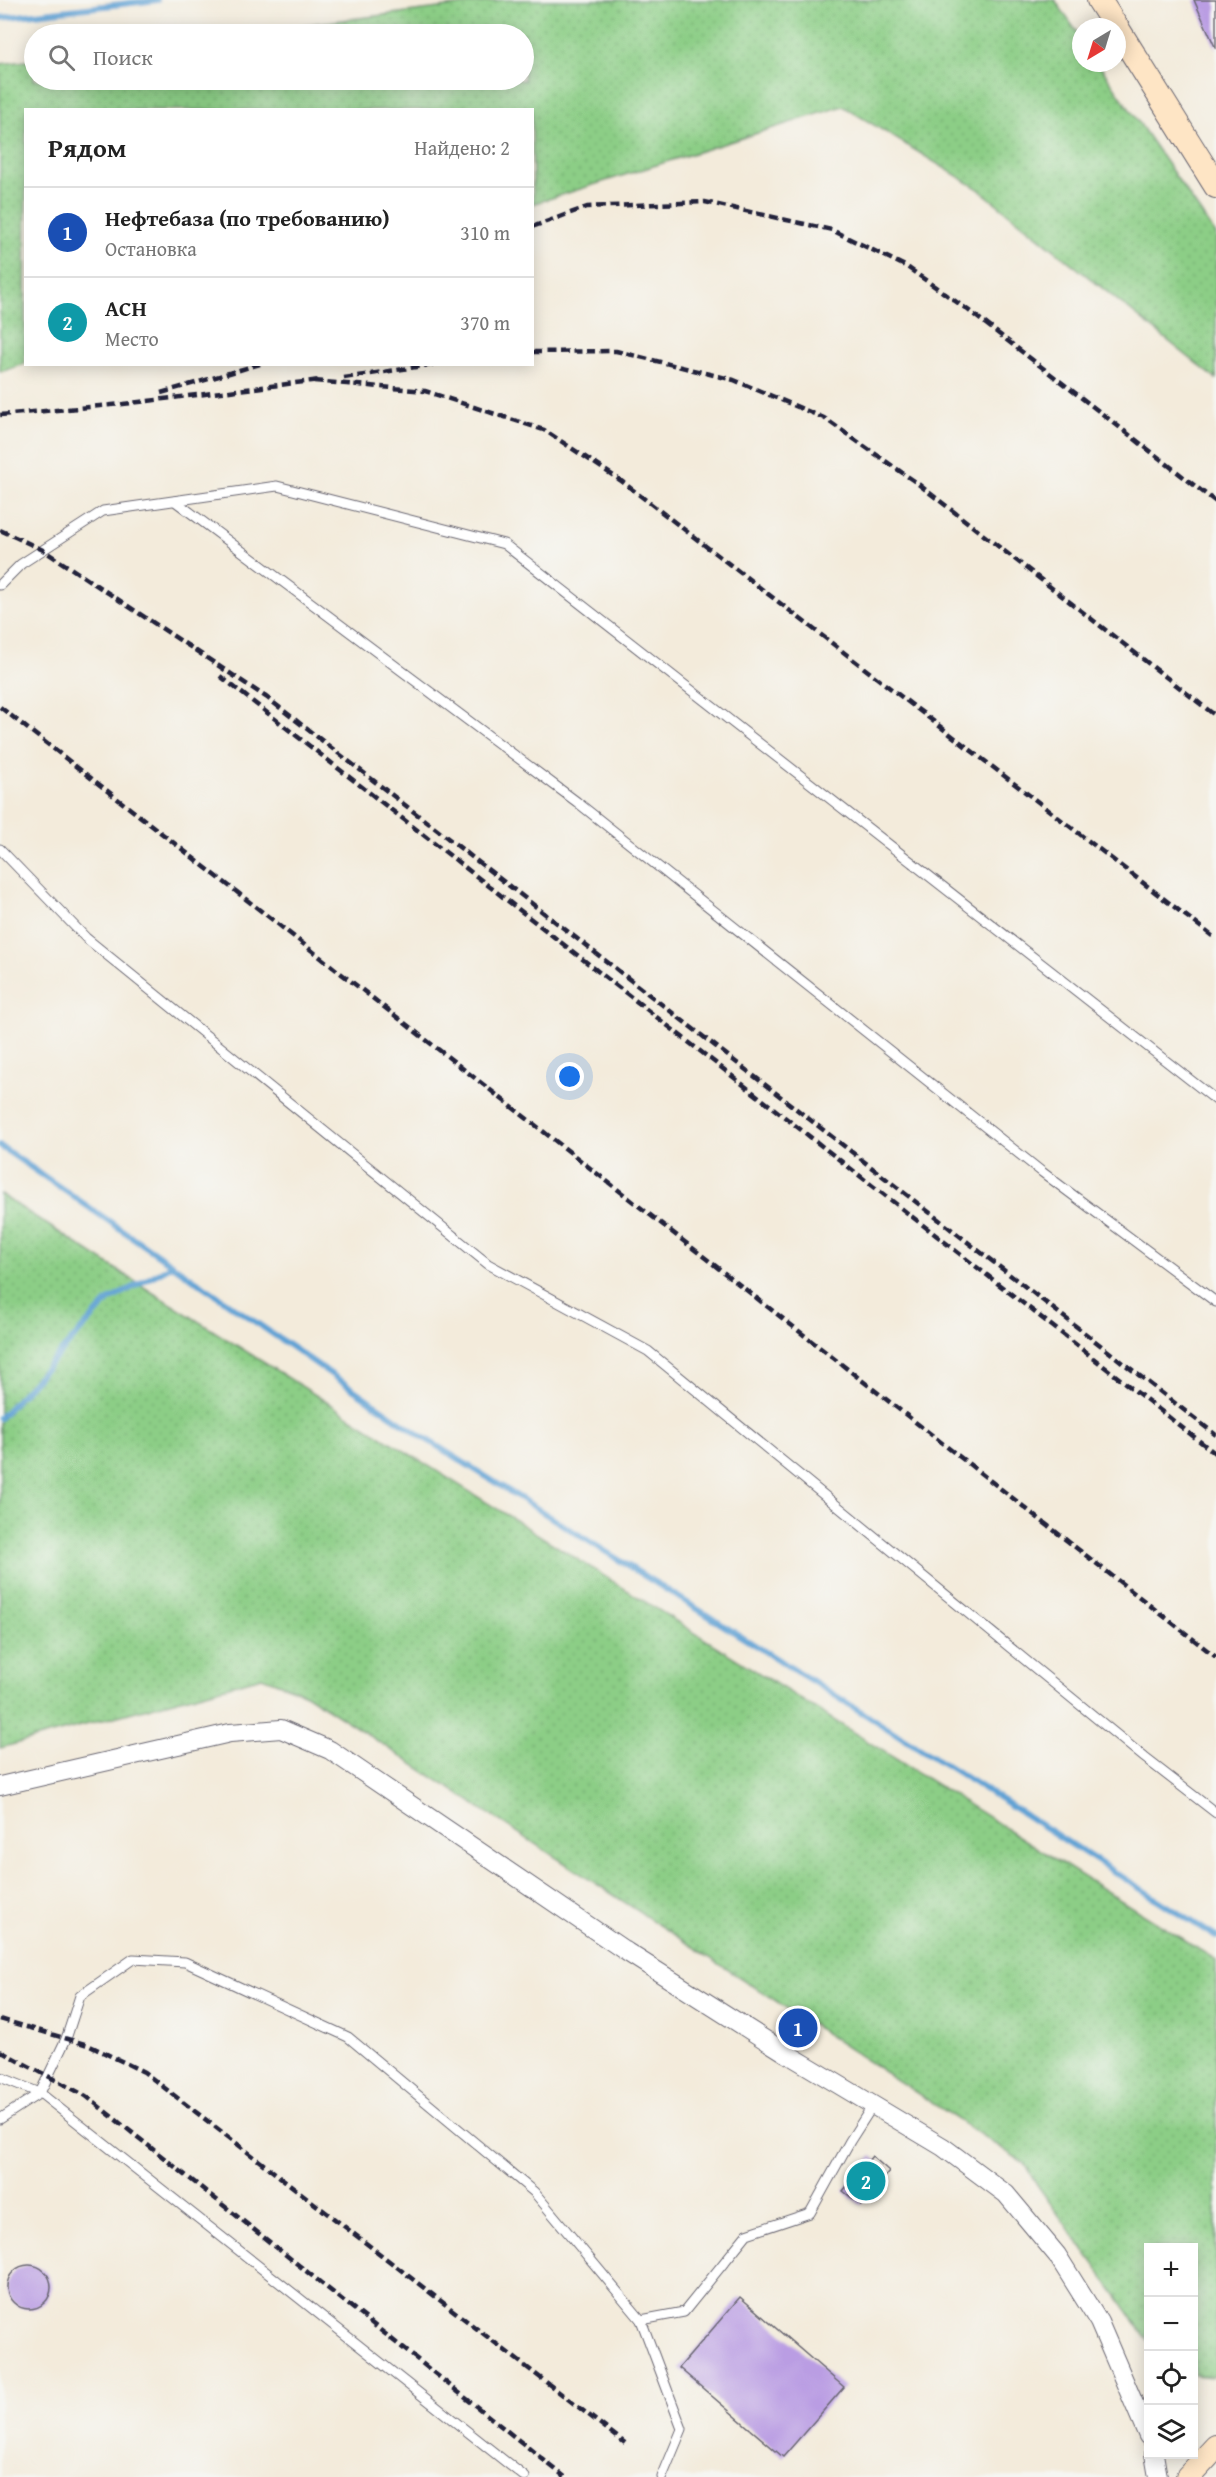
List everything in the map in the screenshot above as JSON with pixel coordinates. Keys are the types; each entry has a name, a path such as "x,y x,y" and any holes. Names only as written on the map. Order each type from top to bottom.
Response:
{"street":[{"path":"1099,0 1111,18"},
{"path":"1126,42 1216,186"},
{"path":"0,1786 230,1733 281,1729 330,1750 627,1952 786,2053 942,2147 1006,2194 1057,2255 1099,2322 1144,2425"},
{"path":"1188,2477 1216,2447"},
{"path":"1155,2459 1158,2477"}],"lane":[{"path":"0,585 21,564 103,511 277,486 504,544 1216,1100"},
{"path":"175,501 577,802 1042,1172 1216,1302"},
{"path":"0,849 86,938 488,1264 648,1351 1145,1758 1216,1813"},
{"path":"0,2119 40,2093 66,2038 80,1996 133,1959 185,1962 348,2037 534,2193 640,2320 682,2429 662,2477"},
{"path":"0,2077 40,2093 525,2477"},
{"path":"640,2320 684,2312 747,2234 810,2213 873,2104"}],"green space":[{"path":"503,0 1055,0 1072,25 1072,72 1104,72 1216,235 1216,379 977,188 843,106 534,204 534,108 24,108 24,364 0,372 0,64 24,61 24,90 534,90 534,24 312,24"},
{"path":"0,1194 139,1284 1216,1960 1216,2373 1212,2377 1198,2375 1198,2243 1144,2243 1144,2334 1024,2163 304,1693 262,1677 0,1748"}],"building":[{"path":"1194,0 1216,0 1216,49"},
{"path":"872,2156 889,2171 861,2205 843,2191"},
{"path":"29,2265 38,2266 45,2271 50,2278 50,2296 45,2303 38,2308 29,2309 20,2308 13,2303 8,2296 7,2287 8,2278 13,2271 20,2266"},
{"path":"740,2297 844,2387 783,2457 679,2368"}],"waterway":[{"path":"0,18 157,0"},
{"path":"0,1146 418,1434 1216,1937"},
{"path":"0,1418 108,1301 173,1265"}],"railway":[{"path":"534,226 587,207 705,202 832,230 907,267 968,310 1216,502"},
{"path":"534,352 616,351 734,380 824,418 917,483 1216,716"},
{"path":"161,393 253,366"},
{"path":"344,378 423,366"},
{"path":"0,415 123,404 320,380"},
{"path":"314,381 425,391 544,430 620,480 1216,939"},
{"path":"0,530 43,550 266,697 1216,1435"},
{"path":"220,676 1216,1454"},
{"path":"0,707 1216,1657"},
{"path":"0,2019 88,2045 144,2072 625,2443"},
{"path":"0,2051 86,2096 565,2477"}],"place":[{"name":"Нефтебаза (по требованию)","path":"798,2028"},
{"name":"АСН","path":"866,2181"}]}
